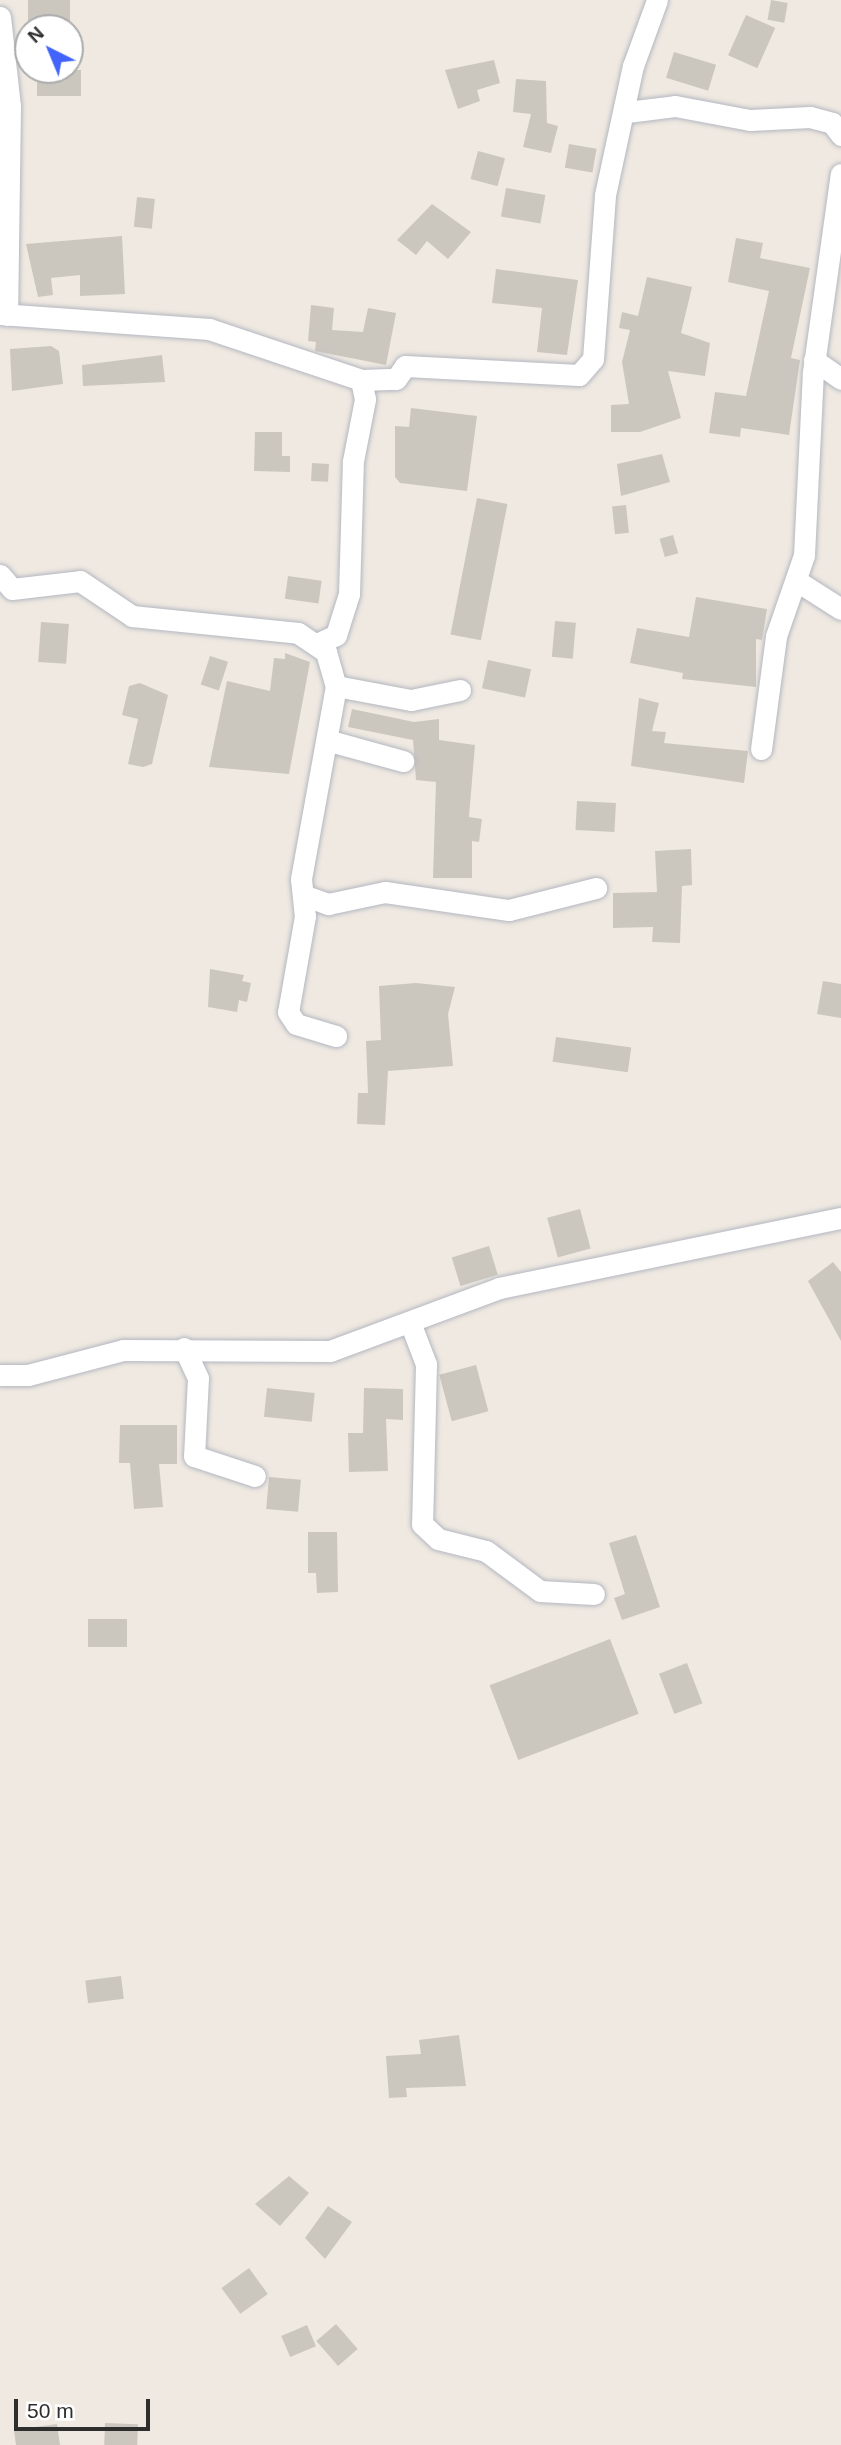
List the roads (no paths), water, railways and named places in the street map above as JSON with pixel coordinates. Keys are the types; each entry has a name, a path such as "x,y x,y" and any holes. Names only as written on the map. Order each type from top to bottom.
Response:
{"street":[{"path":"0,17 4,73 4,314 209,330 361,380 396,379 405,366 566,377 587,369 605,195 627,111 633,66 657,0"},
{"path":"627,111 675,106 750,120 810,117 832,123 841,135"},
{"path":"761,749 776,636 797,580 814,360 841,174"},
{"path":"814,360 841,379"},
{"path":"319,643 336,635 347,605 356,533 353,461 365,399 361,380"},
{"path":"0,575 12,589 80,581 132,616 298,633 319,643 336,686 330,741 301,879 303,895 288,1012 296,1024 337,1036"},
{"path":"797,580 841,609"},
{"path":"336,686 411,700 460,690"},
{"path":"330,741 403,761"},
{"path":"303,895 328,904 384,892 509,910 596,888"},
{"path":"0,1375 29,1375 124,1350 184,1348 320,1352 411,1325 499,1288 841,1218"},
{"path":"411,1325 426,1364 422,1524 438,1539 486,1551 540,1591 594,1594"},
{"path":"184,1348 198,1378 194,1456 255,1476"}]}
